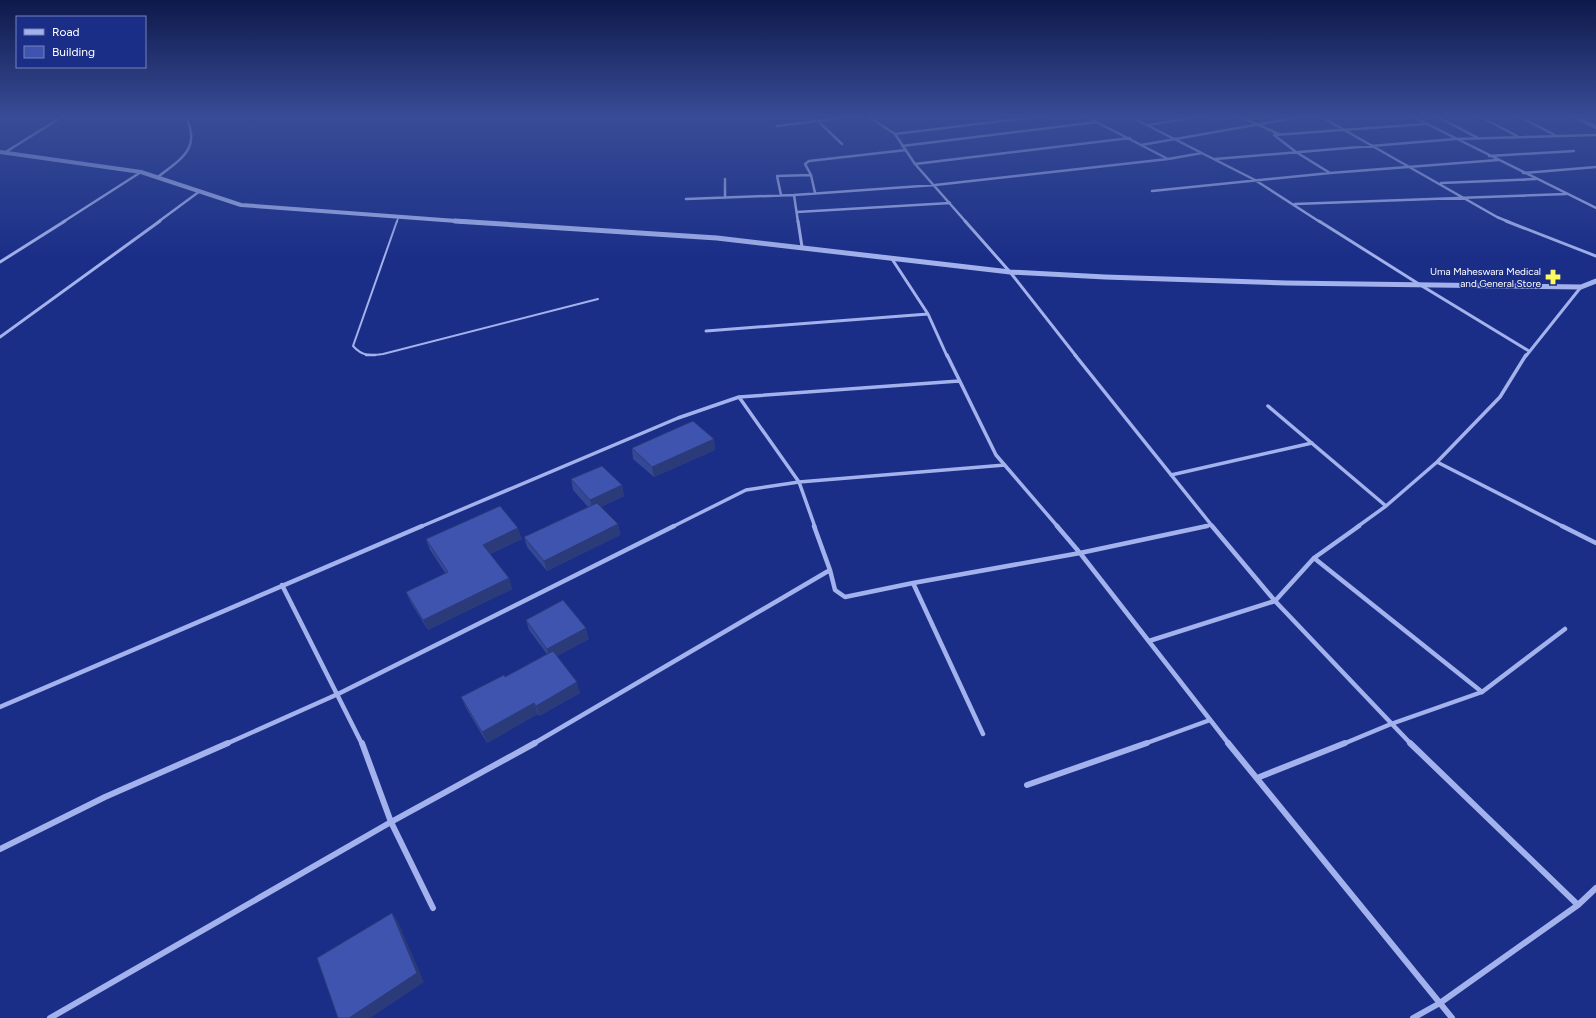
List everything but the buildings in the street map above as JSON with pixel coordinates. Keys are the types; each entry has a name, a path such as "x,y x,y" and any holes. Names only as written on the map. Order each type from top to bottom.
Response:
{"street":[{"path":"75,163 141,172 200,190 241,205 266,208 398,218 717,238 1010,272 1112,278 1422,286 1581,287 1596,281"},
{"path":"158,177 175,163"},
{"path":"807,163 805,164 811,175 815,194"},
{"path":"915,164 927,163"},
{"path":"686,199 815,194 935,185 1137,163"},
{"path":"1221,163 1255,180 1295,204 1422,286 1529,351"},
{"path":"1313,163 1330,173"},
{"path":"1404,163 1497,217 1596,256"},
{"path":"1152,191 1330,173 1461,163"},
{"path":"1503,163 1596,208"},
{"path":"915,164 1010,272 1211,525 1275,601 1391,724 1578,905"},
{"path":"1523,173 1596,167"},
{"path":"0,262 141,172"},
{"path":"781,195 777,176 811,175"},
{"path":"724,179 725,198"},
{"path":"1439,183 1536,179"},
{"path":"0,337 200,190"},
{"path":"1295,204 1566,194"},
{"path":"794,195 802,247"},
{"path":"797,212 950,203"},
{"path":"892,259 928,314 959,381 996,454 1080,553 1210,720 1452,1018"},
{"path":"1149,641 1275,601 1314,558 1386,506 1437,462 1500,397 1529,351 1581,287"},
{"path":"706,330 928,314"},
{"path":"0,707 282,585 678,418 739,397 959,381"},
{"path":"739,397 799,482 830,570 835,591 838,595 844,597 1080,553 1211,525"},
{"path":"1268,406 1386,506"},
{"path":"1172,475 1312,443"},
{"path":"1437,462 1596,543"},
{"path":"0,849 105,797 338,694 746,490 799,482 1005,465"},
{"path":"1314,558 1482,692"},
{"path":"50,1018 391,822 545,737 830,570"},
{"path":"913,583 983,734"},
{"path":"282,585 363,745 391,822 433,908"},
{"path":"1257,778 1391,724 1482,692 1565,629"},
{"path":"1027,785 1210,720"},
{"path":"1413,1018 1440,1003 1578,905 1596,888"}],"lane":[{"path":"398,218 353,346 359,354 369,356 383,354 598,299"}],"place":[{"name":"Uma Maheswara Medical and General Store","path":"1553,277"}]}
